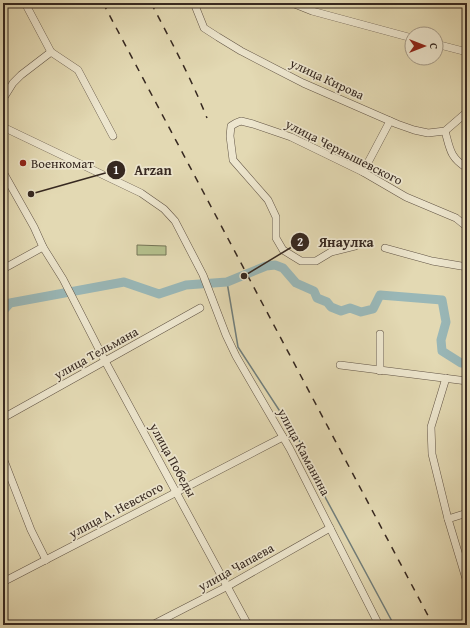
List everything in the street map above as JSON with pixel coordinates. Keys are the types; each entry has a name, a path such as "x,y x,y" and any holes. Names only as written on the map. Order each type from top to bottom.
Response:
{"street":[{"path":"25,3 51,52 78,70 113,136"},
{"name":"улица Кирова","path":"194,3 204,28 241,51 303,83 414,130 428,133 445,131"},
{"path":"292,3 312,11 404,36"},
{"path":"444,46 467,52"},
{"path":"3,99 13,83 21,75 51,52"},
{"path":"467,112 445,131 449,146 456,162 467,168"},
{"name":"улица Чернышевского","path":"355,246 331,252 316,261 301,261 282,250 276,238 276,217 268,200 233,160 230,136 232,126 241,121 291,137 363,172 406,198 456,218 467,227"},
{"path":"363,172 390,121"},
{"name":"улица Каманина","path":"3,127 141,193 160,206 175,221 202,275 236,356 283,436 379,625"},
{"path":"3,172 34,227 43,247 3,269"},
{"name":"улица Победы","path":"43,247 63,279 105,361 177,491 248,625"},
{"path":"385,248 432,261 467,267"},
{"name":"улица Тельмана","path":"3,418 200,308"},
{"path":"380,334 380,371"},
{"path":"340,365 467,381"},
{"path":"446,378 431,427 432,454 448,519 467,582"},
{"name":"улица А. Невского","path":"3,582 283,436"},
{"path":"3,458 31,530 46,560"},
{"path":"448,519 467,513"},
{"name":"улица Чапаева","path":"152,625 228,586 330,528"}],"green space":[{"path":"137,245 166,246 166,255 137,255"}],"waterway":[{"path":"3,311 10,303 124,282 159,294 186,285 227,282 266,266 275,265 283,268 296,283 314,291 317,298 327,302 331,307 341,311 350,308 361,312 373,309 380,295 442,300 446,322 441,340 442,351 461,363 467,362"},
{"path":"227,282 238,347 300,442 310,469 394,625"}],"railway":[{"path":"103,3 433,625"},
{"path":"151,3 188,74 207,118"}],"place":[{"name":"Военкомат","path":"23,163"},
{"name":"Arzan","path":"31,194"},
{"name":"Янаулка","path":"244,276"}]}
